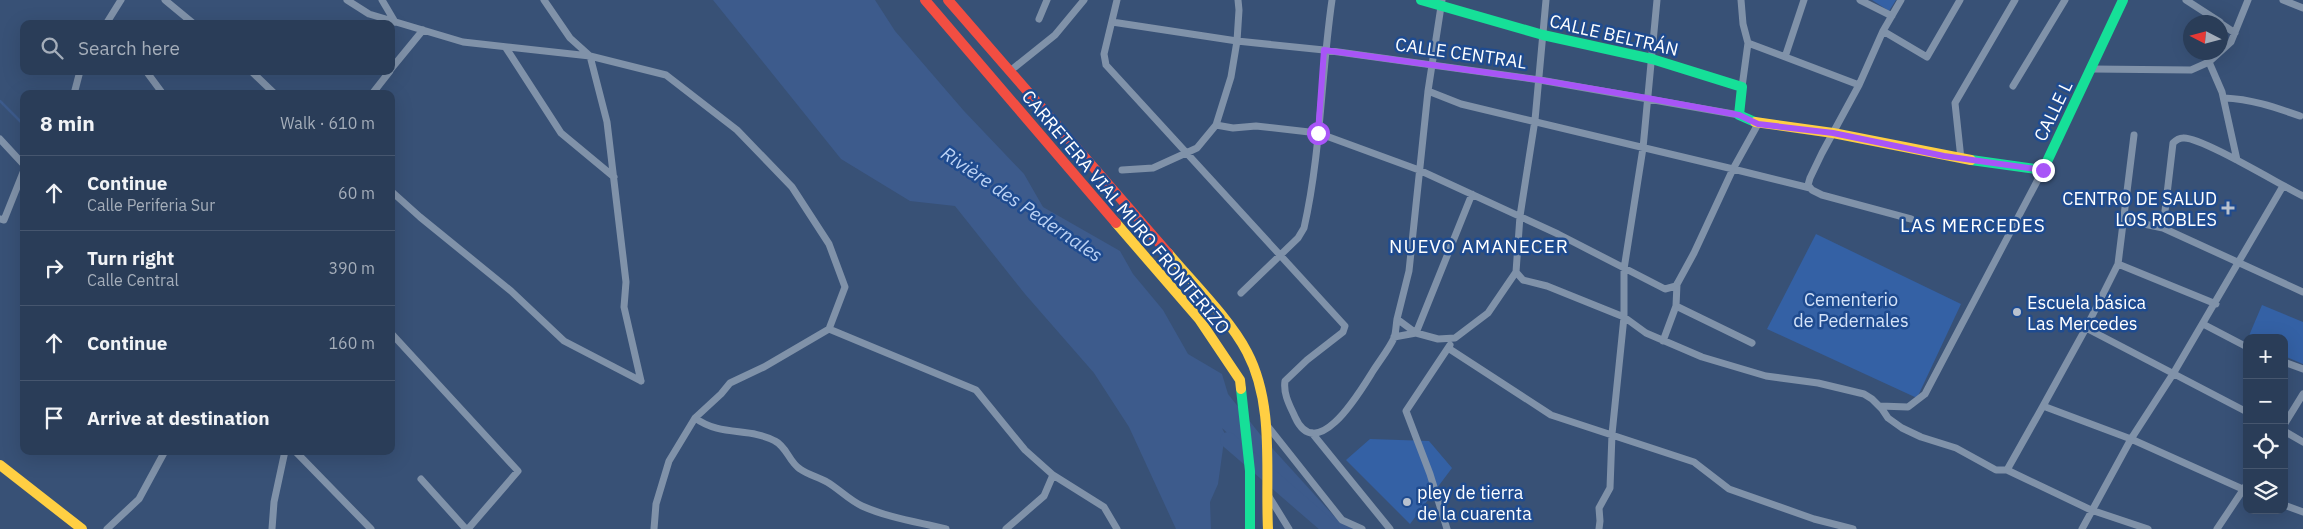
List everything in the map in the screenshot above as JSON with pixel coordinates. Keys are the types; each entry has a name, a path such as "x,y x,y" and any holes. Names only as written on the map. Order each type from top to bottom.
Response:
{"street":[{"path":"109,20 121,0"},
{"path":"165,0 189,20"},
{"path":"347,0 369,14 388,20"},
{"path":"382,0 394,20"},
{"path":"395,194 511,291 564,341 641,380 624,307 626,282 607,122 590,56 570,38 544,0"},
{"name":"CARRETERA VIAL MURO FRONTERIZO","path":"925,0 1199,319 1240,380 1250,471 1250,529"},
{"name":"CARRETERA VIAL MURO FRONTERIZO","path":"948,0 1210,302 1248,353 1263,401 1268,529"},
{"path":"1038,19 1047,0"},
{"path":"1010,71 1055,35 1084,0"},
{"path":"1117,0 1104,54 1106,65 1345,326 1343,332 1307,360 1285,382 1284,390 1299,426 1312,433 1390,529"},
{"path":"1122,170 1153,168 1202,144 1216,125 1231,77 1237,41 1238,0"},
{"path":"1241,292 1281,256 1298,238 1304,228 1318,133 1324,50 1332,0"},
{"name":"CALLE BELTRÁN","path":"1421,0 1441,3 1543,35 1652,59 1742,87"},
{"path":"1446,529 1430,474 1406,411 1454,338 1488,313 1516,272 1520,216 1540,80 1546,0"},
{"path":"1599,529 1599,508 1610,488 1612,434 1624,317 1624,269 1643,148 1657,0"},
{"path":"1739,115 1748,43 1743,24 1741,0"},
{"path":"1786,57 1804,0"},
{"path":"1860,0 1892,16"},
{"path":"1810,188 1810,178 1859,85 1883,31 1901,0"},
{"path":"1883,31 1927,57 1960,0"},
{"path":"1961,158 1955,103 2015,0"},
{"path":"2013,86 2066,0"},
{"name":"CALLE L","path":"1880,406 1908,407 1924,394 2043,170 2123,0"},
{"path":"2186,0 2208,15"},
{"path":"2228,45 2231,42 2248,0"},
{"path":"2283,0 2303,8"},
{"path":"1312,433 1320,433 1336,422 1354,401 1394,337 1409,271 1431,65 1441,3"},
{"path":"395,22 463,42 590,56 666,75 737,130 792,187 829,244 844,287 829,329 764,367 730,383 695,418 669,461 656,504 654,529"},
{"name":"CALLE CENTRAL","path":"1112,22 1237,41 1324,50 1540,80 1739,115 1758,124 1833,133 1961,158 2043,170"},
{"path":"2228,28 2235,32"},
{"path":"395,64 423,30"},
{"path":"1748,43 1859,85"},
{"path":"506,48 561,133 614,177"},
{"path":"2092,69 2190,70 2209,62 2224,98 2237,160"},
{"path":"75,90 79,75"},
{"path":"149,75 160,90"},
{"path":"256,75 271,90"},
{"path":"375,90 386,75"},
{"path":"1428,91 1461,104 1535,120 1810,188 1822,195 1911,219"},
{"path":"2224,98 2264,103 2300,116"},
{"path":"1663,341 1676,306 1677,284 1733,169 1758,124"},
{"path":"1216,125 1233,128 1256,126 1318,133 1419,170 1520,216 1665,289 1672,288 1677,284"},
{"path":"2007,470 2086,328 2118,264 2125,220 2134,135"},
{"path":"2163,228 2170,154 2173,143 2177,140 2189,138 2237,160 2303,196"},
{"path":"0,139 20,161"},
{"path":"0,219 4,220 20,180"},
{"path":"2082,529 2131,439 2216,304 2283,186"},
{"path":"1416,333 1472,194"},
{"path":"2125,220 2163,228 2303,292"},
{"path":"2118,264 2216,304"},
{"path":"1516,272 1523,280 1547,286 1624,317 1646,333 1702,357 1758,374 1818,383 1864,394 1880,406 1888,418 1910,432 1956,448 1996,470 2007,470 2091,510 2148,529"},
{"path":"1676,306 1752,343"},
{"path":"1397,319 1416,333 1438,339 1454,338"},
{"path":"2203,324 2243,345"},
{"path":"2086,328 2243,410"},
{"path":"829,329 976,390 1025,450 1054,475 1104,507 1117,529"},
{"path":"1394,337 1416,333"},
{"path":"395,337 518,471 467,529 421,479"},
{"path":"1448,348 1551,415 1694,462 1729,489 1814,519 1852,529"},
{"path":"2288,363 2303,369"},
{"path":"2285,424 2303,394"},
{"path":"2043,406 2131,439 2243,488"},
{"path":"695,418 705,426 719,431 759,436 775,441 784,448 793,464 801,470 829,483 860,506 891,517 946,529"},
{"path":"1265,422 1342,520 1362,529"},
{"path":"2288,433 2303,442"},
{"path":"107,529 138,498 162,455"},
{"path":"272,529 274,502 285,455"},
{"path":"300,455 371,529"},
{"path":"0,465 82,529"},
{"path":"1006,529 1044,496 1054,475"},
{"path":"1266,492 1289,529"},
{"path":"2217,529 2243,493"},
{"path":"2288,506 2303,512"}],"green space":[{"path":"1872,0 1896,0 1889,11"},
{"name":"Cementerio de Pedernales","path":"1816,234 1961,304 1917,398 1767,329"},
{"path":"2262,305 2303,322 2303,364 2288,358 2288,334 2250,334"},
{"name":"pley de tierra de la cuarenta","path":"1370,439 1429,441 1452,468 1410,524 1346,460"}],"water":[{"name":"Rivière des Pedernales","path":"713,0 875,0 895,31 964,111 1024,174 1043,207 1120,251 1133,274 1163,310 1188,354 1222,374 1228,394 1263,438 1334,516 1359,529 1320,529 1286,488 1222,428 1225,434 1218,484 1210,502 1211,529 1176,529 1129,427 1094,373 1025,294 955,206 910,201 841,159"}],"waterway":[{"path":"0,101 20,121"},
{"path":"1228,440 1331,529"}],"traffic: fast":[{"path":"1421,0 1543,35 1652,59 1742,87 1739,115 1755,122"},
{"path":"1971,160 2043,170 2123,0"},
{"path":"1241,389 1250,471 1250,529"}],"traffic: slow":[{"path":"1755,122 1833,133 1971,160"},
{"path":"1116,223 1199,319 1240,380 1241,389"},
{"path":"1168,253 1231,326 1247,352 1256,372 1262,394 1267,439 1268,529"},
{"path":"0,465 82,529"}],"traffic: jam":[{"path":"925,0 1116,223"},
{"path":"948,0 1168,253"}],"place":[{"name":"CENTRO DE SALUD LOS ROBLES","path":"2228,208"},
{"name":"Escuela básica Las Mercedes","path":"2017,312"},
{"name":"pley de tierra de la cuarenta","path":"1407,502"}],"district":[{"name":"LAS MERCEDES","path":"1973,225"},
{"name":"NUEVO AMANECER","path":"1479,246"}],"route":[{"path":"1318,133 1324,50 1540,80 1739,115 1758,124 1833,133 1944,156 2043,170"}]}
